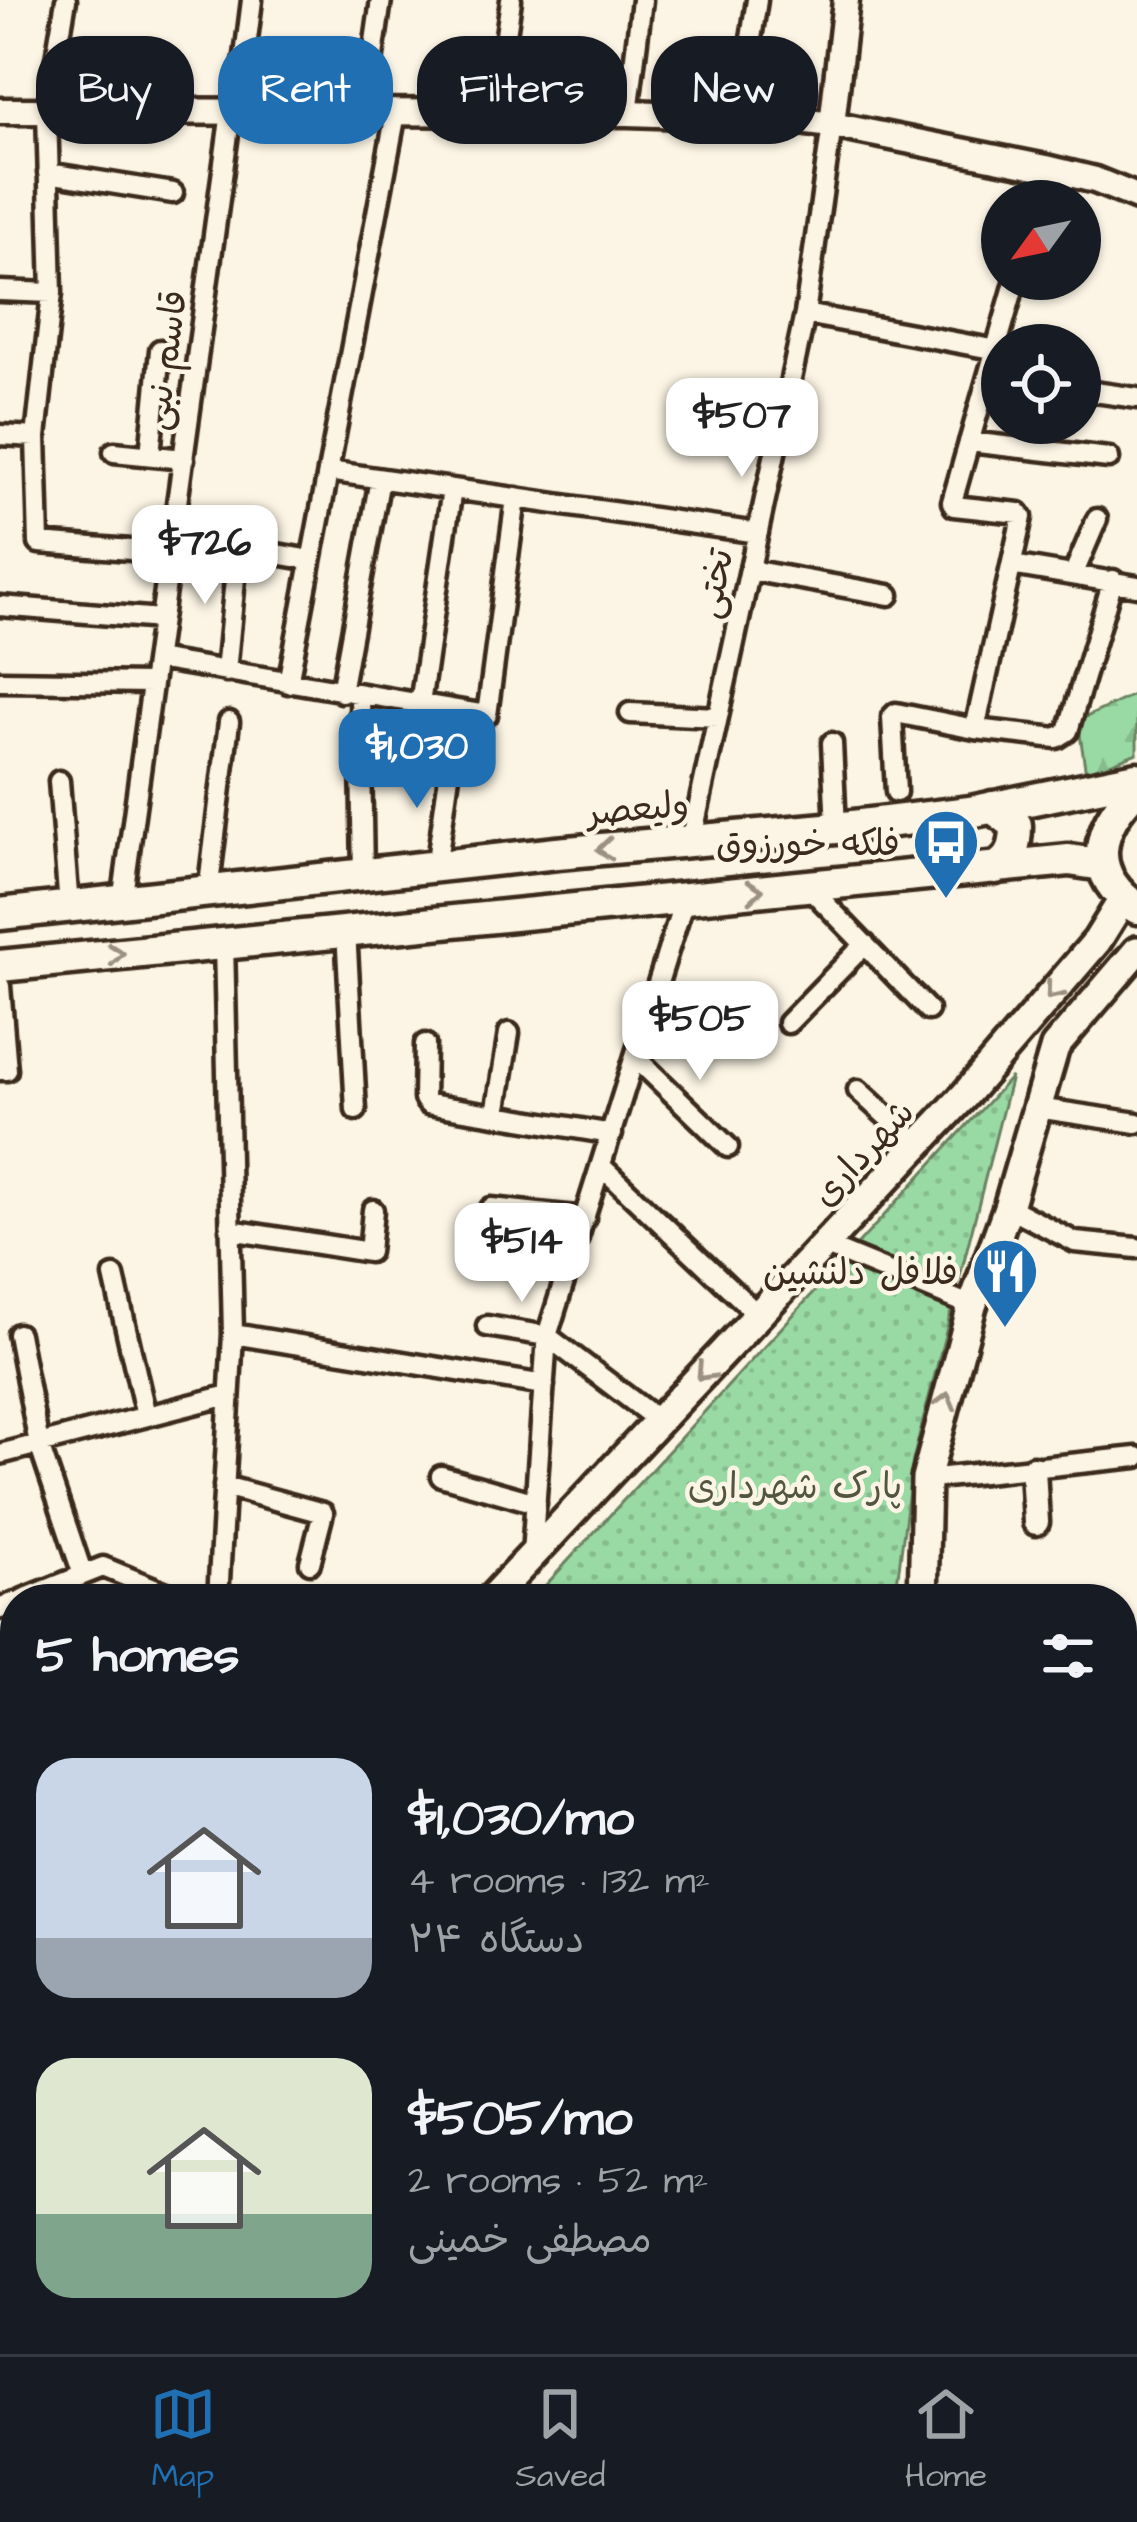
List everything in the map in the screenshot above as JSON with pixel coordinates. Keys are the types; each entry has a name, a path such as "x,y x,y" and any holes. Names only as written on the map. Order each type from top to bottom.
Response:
{"main road":[{"name":"ولیعصر","path":"0,912 836,828 992,807 1137,778"},
{"path":"1130,904 1113,889 1102,865 1102,839 1112,812 1137,788"},
{"path":"992,807 1016,825 1009,860 996,868"},
{"path":"0,966 1069,860 1102,865"},
{"name":"شهرداری","path":"505,1584 918,1145 1130,904"},
{"path":"923,1584 926,1479 972,1306 1008,1207 1055,1047 1137,951"}],"street":[{"path":"60,36 66,0"},
{"name":"قاسم نبی","path":"246,36 252,0"},
{"path":"376,36 381,0"},
{"path":"506,36 511,0"},
{"path":"642,0 628,113 832,124 1046,168 1137,197"},
{"path":"751,36 757,0"},
{"path":"832,124 846,0"},
{"path":"0,111 36,111"},
{"path":"393,113 417,113"},
{"path":"288,683 396,113"},
{"name":"تختی","path":"691,842 805,314 832,124"},
{"path":"48,144 52,293 36,437 39,543 238,548 311,560"},
{"name":"قاسم نبی","path":"122,902 229,144"},
{"path":"1043,180 1046,168"},
{"path":"49,172 173,194"},
{"path":"0,291 52,293"},
{"path":"805,314 981,347"},
{"path":"150,455 160,350"},
{"path":"1101,393 1137,398"},
{"path":"975,728 1022,514 952,505 981,413"},
{"path":"0,435 36,437"},
{"path":"969,442 1109,458"},
{"path":"114,452 184,459"},
{"path":"328,471 758,532"},
{"path":"364,876 351,693 380,479"},
{"path":"420,704 452,489"},
{"path":"156,659 487,715 516,498"},
{"path":"1074,573 1097,518"},
{"path":"226,672 238,548"},
{"path":"1012,565 1137,586"},
{"path":"750,569 889,595"},
{"path":"896,792 892,717 896,713 1057,738 1068,731 1113,580"},
{"path":"0,606 161,620"},
{"path":"0,681 152,683"},
{"path":"630,713 718,717"},
{"path":"208,893 229,722"},
{"path":"832,743 836,828"},
{"path":"436,868 451,761"},
{"path":"59,781 69,907"},
{"path":"808,886 928,1010"},
{"path":"532,1556 548,1336 685,897"},
{"path":"346,931 356,1110"},
{"path":"219,1584 233,1334 224,944"},
{"path":"788,1023 865,944"},
{"path":"0,986 7,1070 0,1070"},
{"path":"496,1114 509,1033"},
{"path":"425,1044 424,1099 428,1104 612,1134"},
{"path":"635,1057 728,1147"},
{"path":"857,1090 918,1145"},
{"path":"1037,1108 1137,1123"},
{"path":"601,1166 758,1315"},
{"path":"1008,1207 1075,1242 1137,1248"},
{"path":"491,1208 585,1218"},
{"path":"230,1230 370,1252 373,1210"},
{"path":"824,1246 972,1306"},
{"path":"114,1276 146,1416"},
{"path":"487,1326 548,1336 659,1421"},
{"path":"18,1334 39,1444 82,1575"},
{"path":"233,1334 544,1385"},
{"path":"0,1454 229,1395"},
{"path":"926,1479 1137,1457"},
{"path":"1033,1469 1036,1522"},
{"path":"441,1476 536,1504"},
{"path":"224,1486 323,1513 310,1562"},
{"path":"60,1584 103,1567 145,1584"}],"green space":[{"path":"1137,693 1137,753 1086,774 1078,721"},
{"name":"پارک شهرداری","path":"1011,1077 913,1460 897,1584 547,1584"}],"place":[{"name":"فلکه خورزوق","path":"946,901"},
{"name":"فلافل دلنشین","path":"1005,1330"}]}
